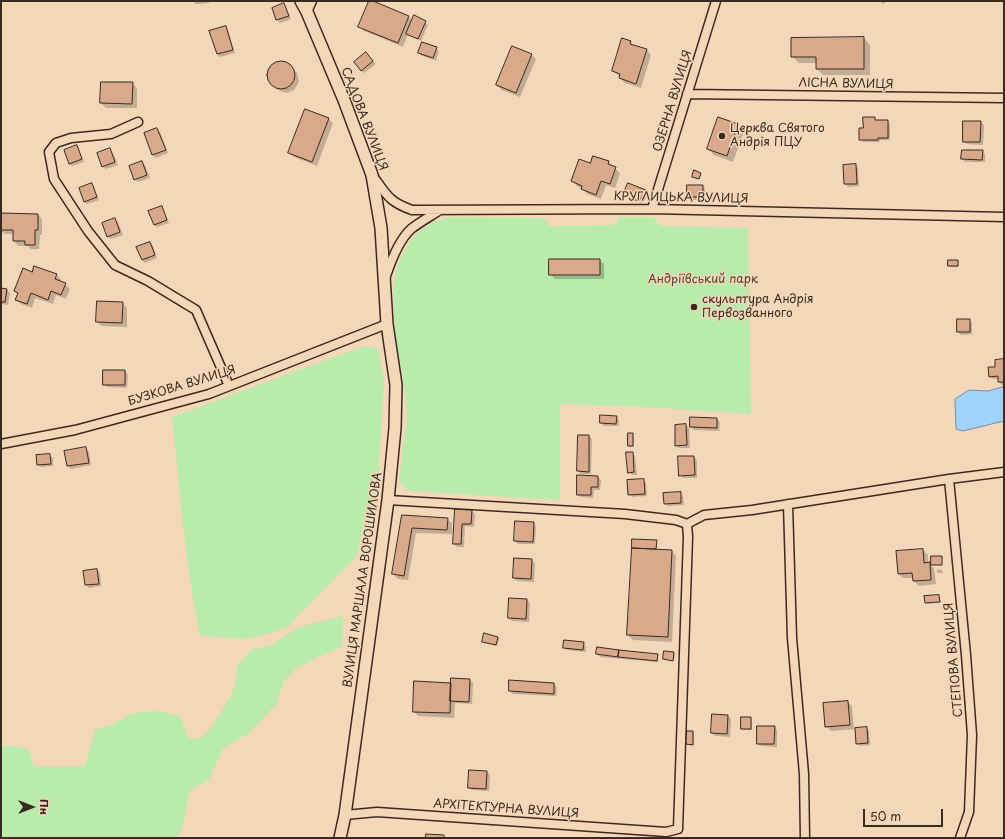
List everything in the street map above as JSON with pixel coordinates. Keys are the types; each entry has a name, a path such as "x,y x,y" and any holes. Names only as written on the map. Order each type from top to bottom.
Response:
{"street":[{"name":"САДОВА ВУЛИЦЯ","path":"301,1 344,100 372,175 381,228 387,324"},
{"path":"306,12 312,1"},
{"name":"ОЗЕРНА ВУЛИЦЯ","path":"652,209 716,1"},
{"name":"ЛІСНА ВУЛИЦЯ","path":"687,94 1004,98"},
{"path":"138,122 111,134 71,138 56,143 49,152 54,179 88,231 115,265 148,281 196,310 229,386"},
{"name":"КРУГЛИЦЬКА ВУЛИЦЯ","path":"372,175 392,201 412,210 652,209 1004,217"},
{"path":"384,282 390,264 400,244 411,230 440,210"},
{"name":"БУЗКОВА ВУЛИЦЯ","path":"1,444 75,430 209,394 387,324"},
{"name":"ВУЛИЦЯ МАРШАЛА ВОРОШИЛОВА","path":"340,838 345,815 388,500 395,428 396,385 387,324"},
{"path":"388,500 625,514 676,520 687,524 704,515 1004,472"},
{"name":"СТЕПОВА ВУЛИЦЯ","path":"949,479 966,655 972,736 969,812 960,838"},
{"path":"788,504 792,638 804,774 805,838"},
{"name":"АРХІТЕКТУРНА ВУЛИЦЯ","path":"345,815 378,812 666,832 678,829 688,537 687,524"}],"green space":[{"name":"Андріївський парк","path":"451,217 544,218 549,226 615,225 619,217 654,217 660,226 748,228 751,414 629,406 560,404 560,500 408,491 399,481 407,417 406,397 396,342 393,289 395,276 398,264 408,245 419,231 435,221"},
{"path":"364,346 378,349 384,379 377,498 370,503 356,557 286,628 249,639 200,636 190,582 172,417"},
{"path":"343,616 341,647 295,669 284,681 276,704 248,734 223,748 209,780 190,790 182,827 176,838 1,838 1,746 18,746 28,750 34,766 85,766 95,730 115,723 133,713 156,711 180,716 188,738 202,738 211,728 231,696 236,681 237,666 252,649 271,645 303,626"}],"water":[{"path":"1004,387 1004,421 963,431 956,429 955,399 969,390 987,391"}],"building":[{"path":"369,1 373,1 409,16 398,43 358,27"},
{"path":"284,3 289,16 276,20 272,8"},
{"path":"414,15 426,21 418,39 406,34"},
{"path":"226,26 233,50 217,54 209,31"},
{"path":"864,37 864,69 816,69 816,57 791,57 791,38"},
{"path":"622,38 631,41 630,44 647,49 636,84 619,78 620,74 612,71"},
{"path":"422,42 437,47 433,58 418,53"},
{"path":"512,46 532,54 516,93 496,85"},
{"path":"366,52 373,61 361,71 354,62"},
{"path":"281,61 291,65 295,75 291,85 281,89 271,85 267,75 271,65"},
{"path":"101,82 133,82 132,104 100,103"},
{"path":"305,109 329,118 312,162 288,153"},
{"name":"Церква Святого Андрія ПЦУ","path":"718,117 738,124 727,156 707,149"},
{"path":"863,117 875,117 875,120 888,120 888,138 878,138 878,140 859,140 859,128 863,128"},
{"path":"963,121 981,121 980,142 963,142"},
{"path":"157,128 166,150 152,155 144,133"},
{"path":"77,145 82,159 69,164 64,150"},
{"path":"110,148 115,162 102,167 97,153"},
{"path":"962,150 983,150 982,160 961,159"},
{"path":"593,156 609,161 608,164 616,167 610,184 601,181 596,195 581,189 582,186 571,181 579,159 590,163"},
{"path":"142,161 147,175 134,180 129,166"},
{"path":"856,164 857,184 844,184 843,165"},
{"path":"694,170 701,173 699,179 692,177"},
{"path":"92,183 97,197 84,202 79,188"},
{"path":"628,183 646,190 638,201 623,195"},
{"path":"687,185 703,185 703,197 687,197"},
{"path":"162,206 167,220 154,225 148,211"},
{"path":"1,213 38,214 38,230 35,230 35,245 25,245 25,241 13,241 13,230 1,230"},
{"path":"115,218 120,232 107,237 102,223"},
{"path":"150,242 155,255 142,260 136,247"},
{"path":"549,259 600,259 600,275 549,275"},
{"path":"948,260 958,260 958,266 948,266"},
{"path":"34,266 57,274 55,279 66,283 61,295 51,291 48,300 31,293 27,304 15,300 18,293 14,291 23,268 32,272"},
{"path":"1,288 7,289 5,302 1,302"},
{"path":"97,301 123,302 122,323 96,322"},
{"path":"957,319 970,319 970,332 957,332"},
{"path":"1004,359 1004,382 998,382 998,376 989,377 988,367 995,367 995,360"},
{"path":"103,370 125,370 125,385 103,385"},
{"path":"600,415 617,416 616,424 600,423"},
{"path":"690,417 717,418 717,428 690,427"},
{"path":"686,424 687,445 675,446 675,425"},
{"path":"628,433 633,433 633,446 628,446"},
{"path":"578,435 589,435 589,472 577,471"},
{"path":"86,447 89,463 67,466 64,451"},
{"path":"626,452 633,452 634,472 628,473"},
{"path":"50,454 51,464 37,465 36,455"},
{"path":"678,456 694,456 695,475 679,476"},
{"path":"577,475 598,476 598,487 591,487 591,495 577,495"},
{"path":"644,479 645,494 628,495 627,480"},
{"path":"681,492 681,503 664,504 663,493"},
{"path":"455,509 472,510 471,524 462,524 461,544 453,544"},
{"path":"402,515 448,518 447,530 412,528 404,576 392,574"},
{"path":"515,521 534,522 533,542 514,541"},
{"path":"632,539 657,540 656,549 632,548"},
{"path":"632,548 672,550 668,637 627,635"},
{"path":"923,549 924,563 930,562 931,580 913,581 912,573 898,574 896,551"},
{"path":"931,556 942,556 942,565 931,565"},
{"path":"514,558 532,559 531,579 513,578"},
{"path":"97,569 99,584 85,585 83,571"},
{"path":"939,595 940,602 925,603 924,596"},
{"path":"509,598 527,599 526,619 508,618"},
{"path":"484,633 498,637 496,645 482,642"},
{"path":"564,640 584,642 583,650 563,648"},
{"path":"597,647 619,650 618,657 596,654"},
{"path":"619,650 658,654 657,661 618,657"},
{"path":"664,651 674,652 673,661 663,659"},
{"path":"451,678 470,679 469,702 450,701"},
{"path":"509,680 554,683 554,694 509,691"},
{"path":"414,681 451,683 450,713 413,712"},
{"path":"848,701 850,725 825,727 823,703"},
{"path":"712,714 728,715 727,734 711,733"},
{"path":"741,717 751,717 751,729 741,729"},
{"path":"757,726 775,726 774,744 757,744"},
{"path":"867,727 868,743 856,744 855,728"},
{"path":"687,731 693,731 693,745 686,744"},
{"path":"469,770 487,771 486,789 468,788"},
{"path":"426,834 444,835 444,838 426,838"}],"place":[{"name":"Церква Святого Андрія ПЦУ","path":"722,136"},
{"name":"скульптура Андрія Первозванного","path":"694,307"}]}
